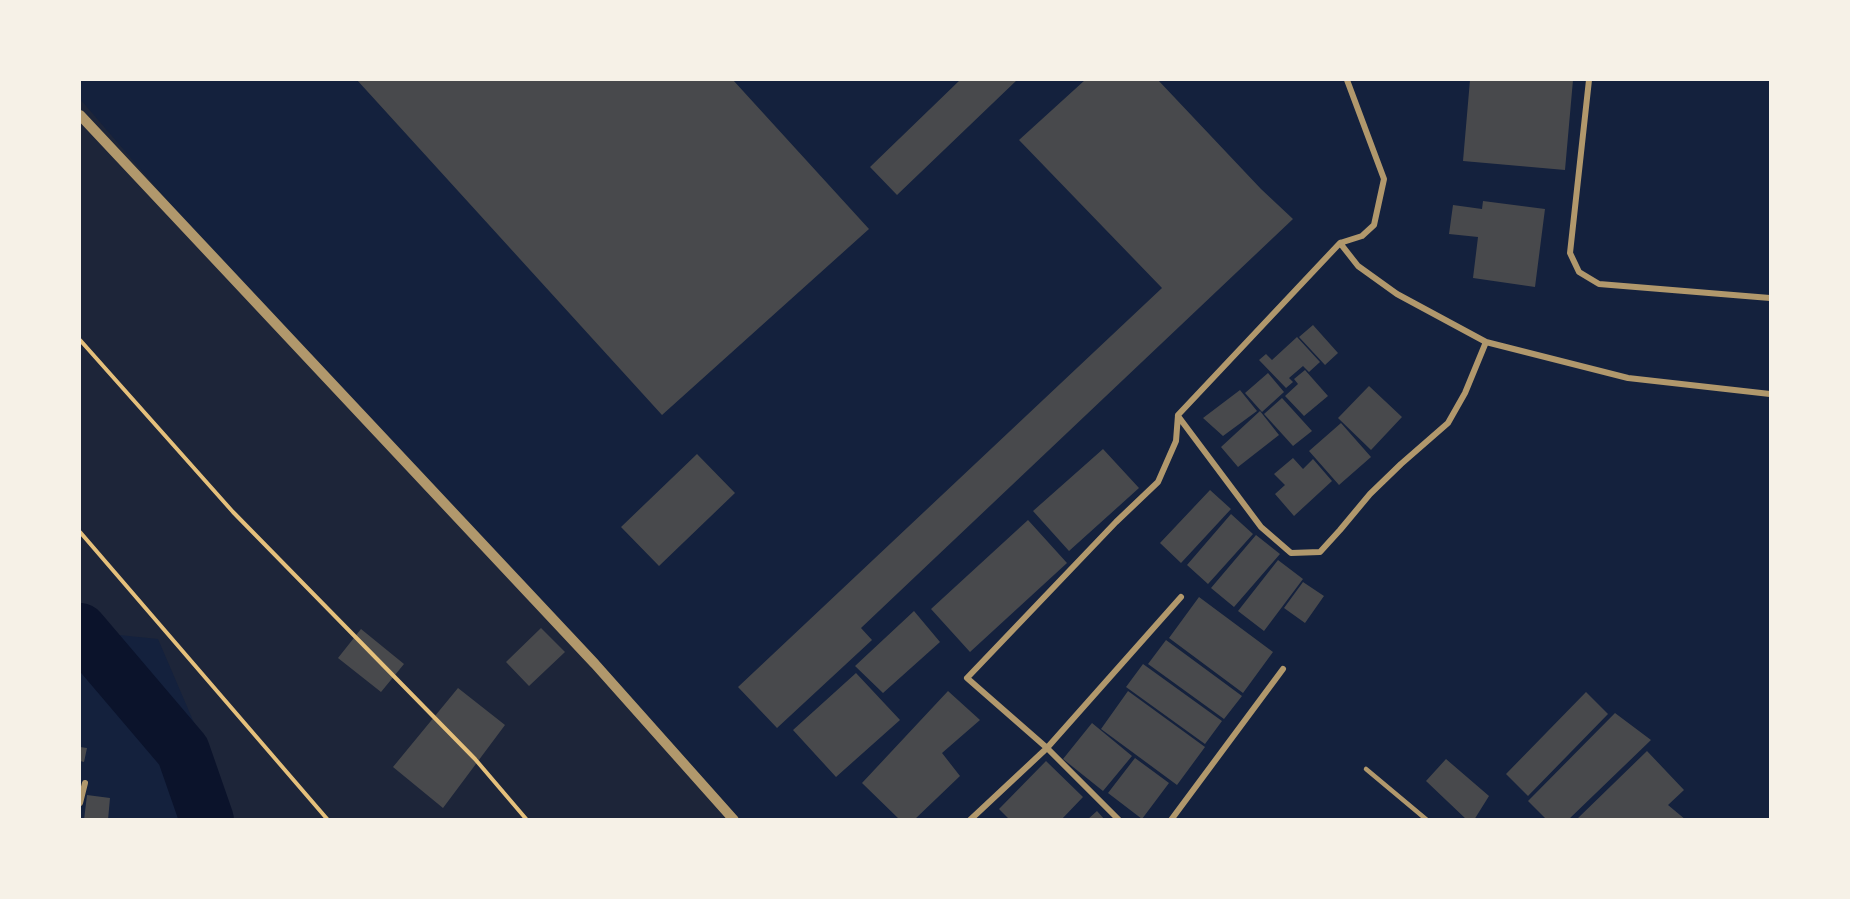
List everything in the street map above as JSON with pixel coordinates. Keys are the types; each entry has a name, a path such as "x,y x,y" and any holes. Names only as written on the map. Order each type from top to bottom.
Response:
{"street":[{"path":"1119,819 1047,748 967,678 1116,522 1158,482 1176,441 1178,415 1340,243 1362,236 1374,225 1384,179 1347,80"},
{"path":"1590,80 1570,253 1579,272 1599,284 1770,298"},
{"path":"80,115 595,664 734,819"},
{"path":"1340,243 1359,266 1397,294 1486,342 1628,378 1770,394"},
{"path":"1178,415 1261,527 1291,553 1320,552 1370,494 1448,423 1465,393 1486,342"},
{"path":"970,819 1047,748 1181,597"},
{"path":"1171,819 1283,669"},
{"path":"80,803 85,783"}],"lane":[{"path":"1366,770 1427,819"}],"path":[{"path":"80,340 233,512 476,759 527,819"},
{"path":"80,532 328,819"}],"shaded area":[{"path":"80,99 242,287 734,819 230,819 228,802 158,639 80,631"}],"building":[{"path":"357,80 733,80 869,229 662,415"},
{"path":"960,80 1017,80 897,195 870,167"},
{"path":"1085,80 1158,80 1261,189 1293,219 861,628 872,640 777,728 738,687 1162,288 1019,140"},
{"path":"1470,80 1573,80 1565,170 1463,161"},
{"path":"1483,201 1545,209 1535,287 1473,278 1478,237 1449,234 1453,205 1482,209"},
{"path":"1313,325 1338,353 1325,365 1299,337"},
{"path":"1297,337 1320,362 1309,372 1303,366 1289,378 1293,382 1286,388 1259,360 1266,354 1272,360"},
{"path":"1305,370 1328,396 1304,416 1285,396 1298,384 1294,379"},
{"path":"1268,373 1284,392 1262,412 1245,393"},
{"path":"1369,386 1402,417 1371,450 1338,418"},
{"path":"1240,390 1257,411 1223,436 1203,418"},
{"path":"1282,398 1312,431 1293,446 1264,414"},
{"path":"1260,411 1279,435 1238,467 1221,447"},
{"path":"1341,423 1371,457 1339,485 1309,451"},
{"path":"1103,449 1139,488 1069,551 1033,511"},
{"path":"697,454 735,493 659,566 621,527"},
{"path":"1293,458 1303,469 1313,459 1332,481 1294,516 1275,494 1285,485 1274,474"},
{"path":"1210,490 1231,509 1181,563 1160,543"},
{"path":"1231,514 1253,534 1208,584 1187,565"},
{"path":"1028,520 1067,563 970,652 931,609"},
{"path":"1256,535 1280,554 1234,607 1211,588"},
{"path":"1278,560 1303,579 1264,631 1238,611"},
{"path":"1303,582 1324,596 1305,623 1284,608"},
{"path":"1199,597 1273,652 1243,693 1169,638"},
{"path":"914,611 940,642 883,693 855,666"},
{"path":"541,628 565,652 529,686 506,662"},
{"path":"361,629 404,664 381,692 338,658"},
{"path":"1166,640 1242,696 1224,719 1148,664"},
{"path":"1143,664 1222,721 1205,744 1126,687"},
{"path":"856,673 900,720 836,777 793,730"},
{"path":"458,688 505,725 443,808 393,767"},
{"path":"948,691 980,720 942,753 960,776 914,820 900,820 862,783"},
{"path":"1128,691 1205,747 1177,785 1101,729"},
{"path":"1586,692 1608,714 1528,796 1506,774"},
{"path":"1615,713 1651,740 1568,820 1547,820 1528,801"},
{"path":"1092,723 1132,756 1103,791 1063,759"},
{"path":"80,747 87,748 84,762 80,761"},
{"path":"1647,751 1684,790 1668,805 1686,820 1576,820"},
{"path":"1135,758 1169,783 1142,819 1108,793"},
{"path":"1446,759 1489,796 1474,820 1467,820 1426,781"},
{"path":"1046,761 1083,797 1061,820 1010,820 999,809"},
{"path":"87,795 110,798 108,820 84,820"},
{"path":"1097,811 1105,820 1087,820"}],"waterway":[{"path":"80,630 183,751 207,820"}]}
